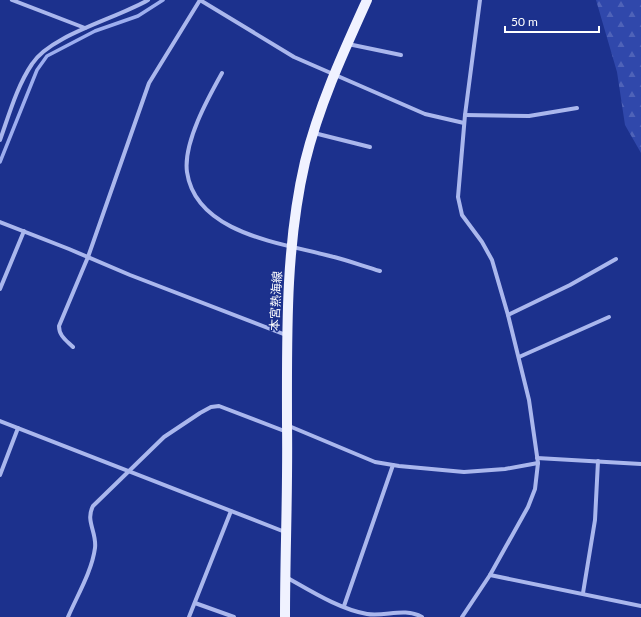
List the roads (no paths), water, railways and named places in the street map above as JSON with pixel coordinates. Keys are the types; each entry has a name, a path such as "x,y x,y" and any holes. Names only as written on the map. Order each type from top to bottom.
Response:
{"main road":[{"name":"本宮熱海線","path":"285,617 287,335 292,247 299,191 324,98 367,0"}],"street":[{"path":"12,0 84,28"},
{"path":"0,140 25,77 32,63 40,54 84,28 137,7 148,0"},
{"path":"73,347 59,332 59,326 88,257 149,83 200,0 294,57 334,73 425,114 464,123"},
{"path":"462,617 490,575 528,507 535,488 538,463 529,400 508,315 492,260 482,242 466,223 459,208 458,197 464,123 480,0"},
{"path":"347,44 401,54"},
{"path":"222,73 204,106 189,150 187,171 191,189 199,202 210,214 224,223 251,234 380,271"},
{"path":"465,115 529,116 577,108"},
{"path":"314,133 370,147"},
{"path":"0,222 130,275 287,335"},
{"path":"0,288 24,231"},
{"path":"508,315 570,285 616,259"},
{"path":"519,357 609,317"},
{"path":"68,617 90,566 95,546 90,524 90,511 93,506 130,471 150,448 164,437 211,407 219,406 287,429 375,462 392,465 464,472 505,469 538,463"},
{"path":"0,421 286,532"},
{"path":"0,475 18,428"},
{"path":"537,458 641,464"},
{"path":"583,594 595,520 598,461"},
{"path":"344,606 392,465"},
{"path":"189,617 231,511"},
{"path":"490,575 641,606"},
{"path":"285,577 354,611 369,614 401,612 412,613 422,617"},
{"path":"195,603 234,617"}],"waterway":[{"path":"0,162 37,70 47,56 95,31 138,16 163,0"}]}
